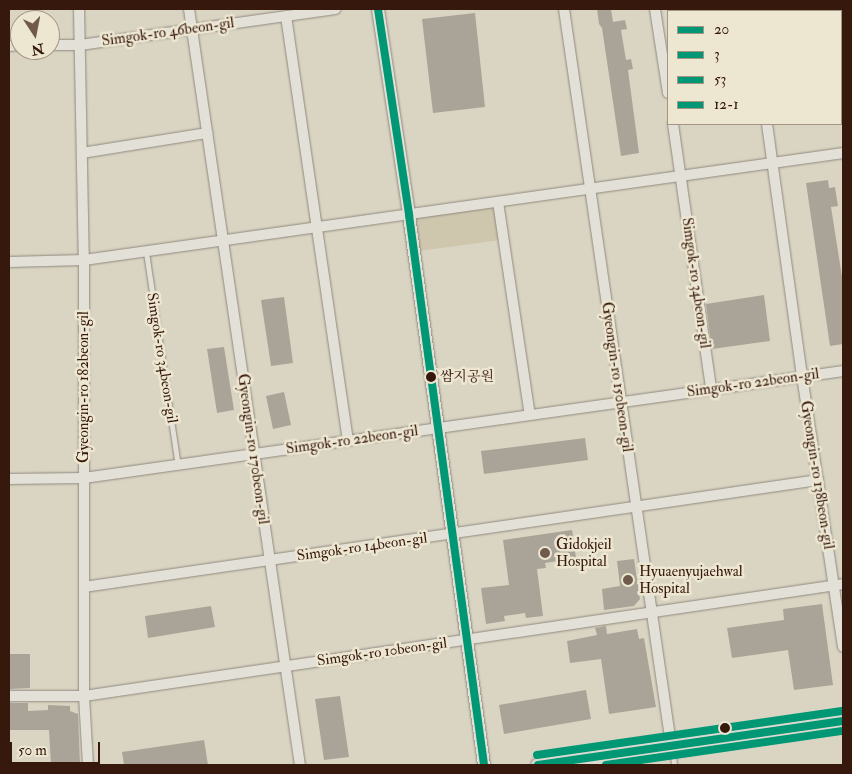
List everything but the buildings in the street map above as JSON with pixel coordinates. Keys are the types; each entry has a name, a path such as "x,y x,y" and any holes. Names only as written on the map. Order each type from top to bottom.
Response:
{"main road":[{"path":"538,765 672,744 843,721"}],"street":[{"name":"Gyeongin-ro 182beon-gil","path":"79,9 84,260 84,696 88,765"},
{"name":"Gyeongin-ro 170beon-gil","path":"189,9 300,765"},
{"name":"Simgok-ro 46beon-gil","path":"60,45 80,45 335,9"},
{"path":"378,9 409,215 484,765"},
{"name":"Gyeongin-ro 150beon-gil","path":"564,9 672,744"},
{"path":"655,9 667,87"},
{"path":"286,16 348,441"},
{"path":"673,125 681,176"},
{"name":"Gyeongin-ro 138beon-gil","path":"767,125 818,480 839,585 843,647"},
{"path":"82,153 207,134"},
{"path":"9,262 84,260 843,153"},
{"name":"Simgok-ro 34beon-gil","path":"681,176 711,389"},
{"path":"498,202 530,415"},
{"name":"Simgok-ro 22beon-gil","path":"9,479 84,478 843,371"},
{"name":"Simgok-ro 14beon-gil","path":"84,587 818,480"},
{"name":"Simgok-ro 10beon-gil","path":"9,696 84,696 839,585"}],"lane":[{"name":"Simgok-ro 34beon-gil","path":"146,251 178,465"},
{"path":"672,744 674,765"}],"shaded area":[{"path":"495,207 501,240 419,251 414,217"}],"transit line":[{"name":"20","path":"378,9 409,215 484,765"},
{"name":"12-1","path":"537,755 842,711"},
{"name":"3","path":"538,765 843,721"},
{"name":"53","path":"606,765 843,731"}],"place":[{"name":"쌈지공원","path":"431,377"},
{"name":"Gidokjeil Hospital","path":"545,553"},
{"name":"Hyuaenyujaehwal Hospital","path":"628,580"}]}
